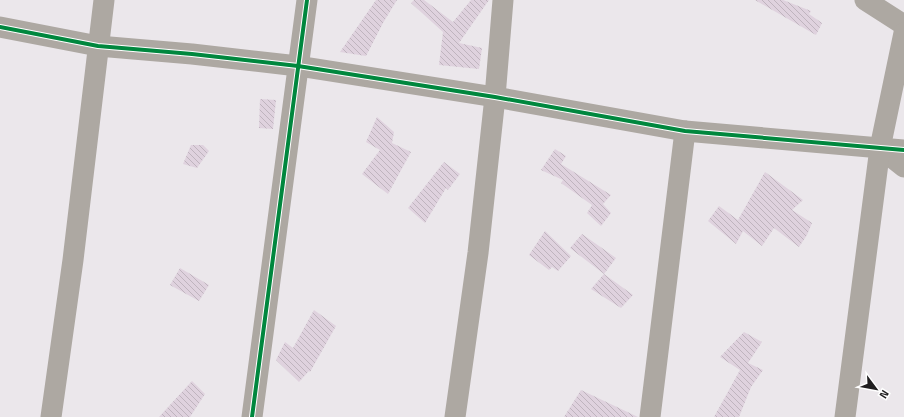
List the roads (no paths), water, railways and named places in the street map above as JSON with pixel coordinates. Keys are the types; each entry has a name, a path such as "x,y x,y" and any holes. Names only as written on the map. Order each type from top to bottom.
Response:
{"street":[{"path":"50,417 73,260 104,0"},
{"path":"252,417 307,0"},
{"path":"455,417 478,253 495,96 503,0"},
{"path":"865,0 904,25"},
{"path":"0,28 98,46 192,54 298,66 495,96 685,131 904,150"},
{"path":"846,417 880,148 904,33"},
{"path":"650,417 685,131"},
{"path":"880,148 904,167"}]}
